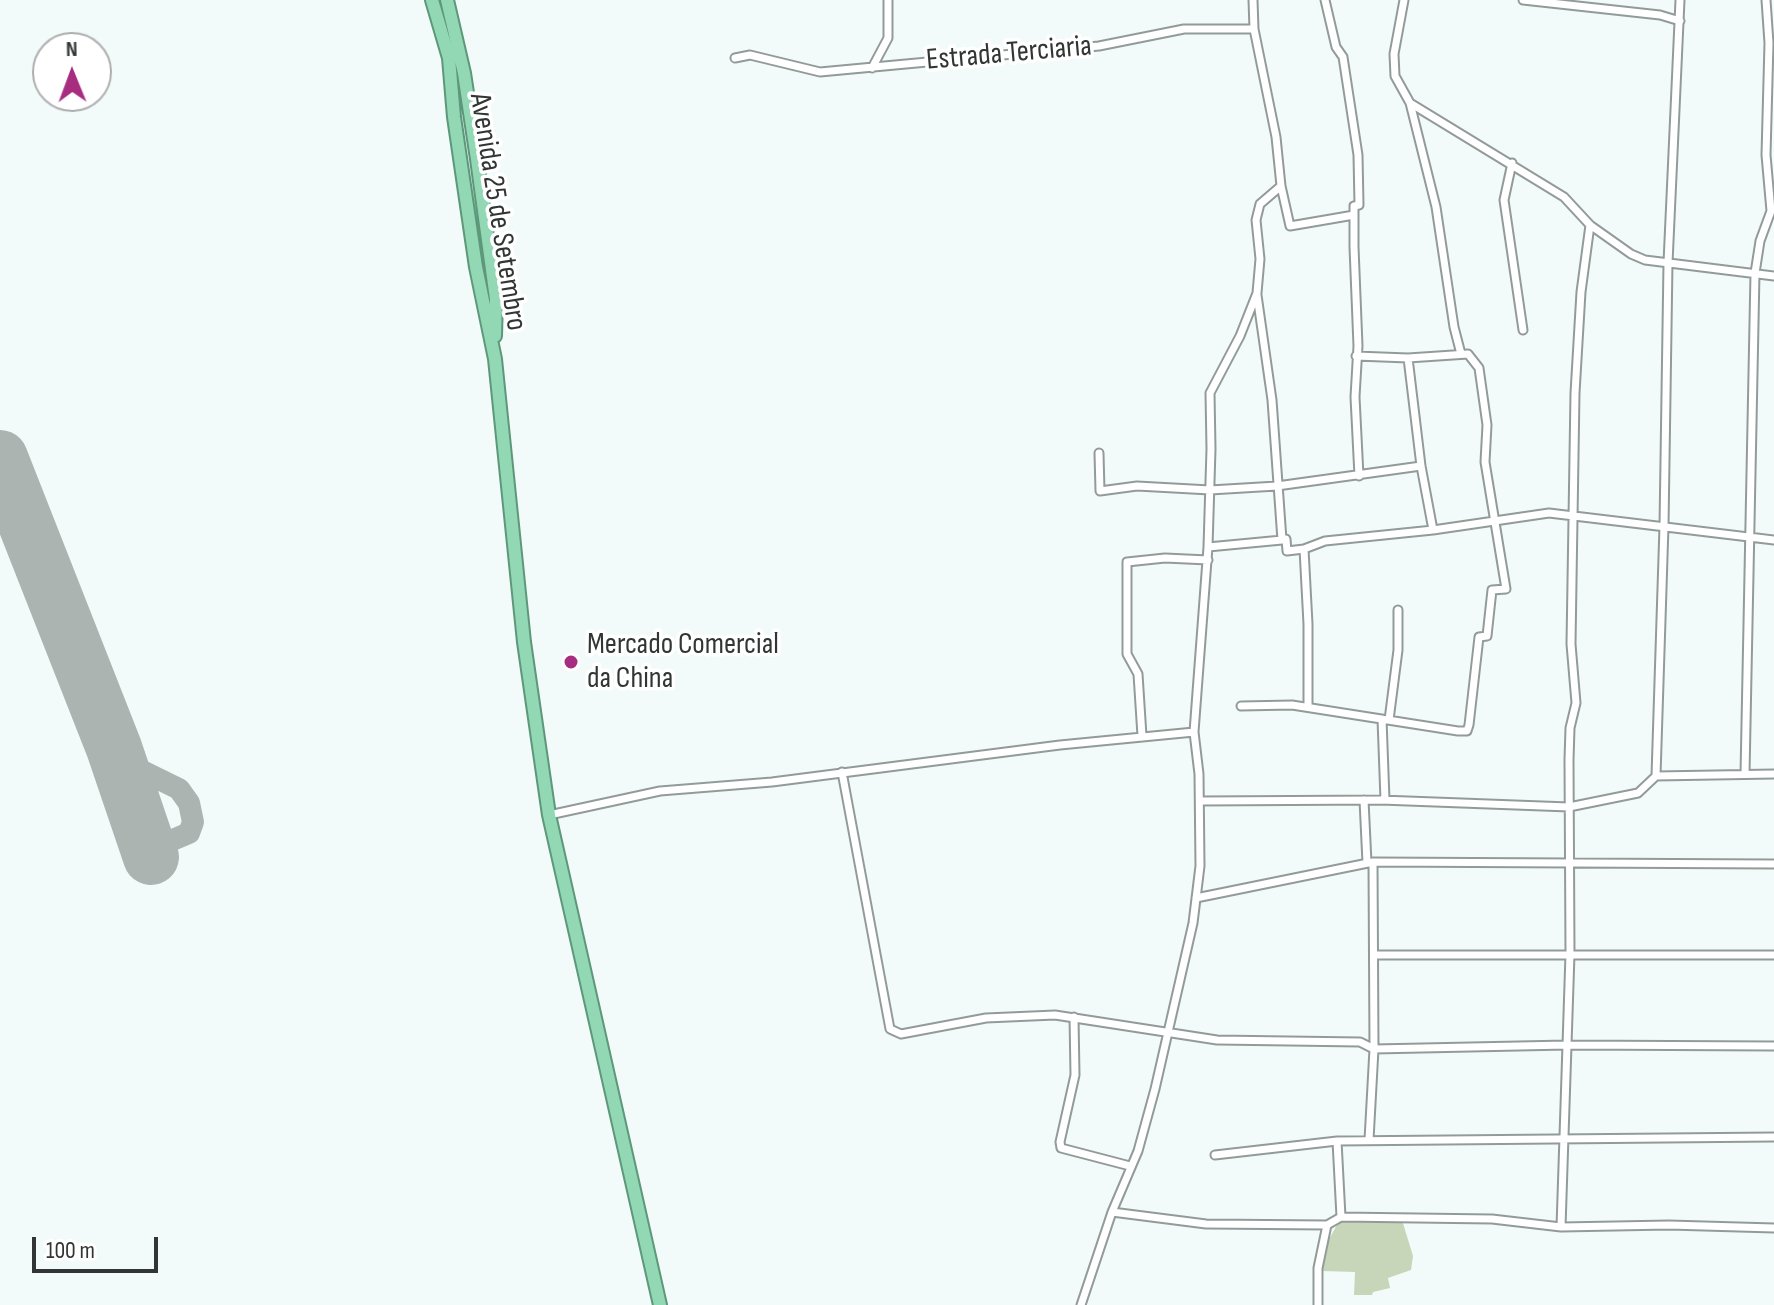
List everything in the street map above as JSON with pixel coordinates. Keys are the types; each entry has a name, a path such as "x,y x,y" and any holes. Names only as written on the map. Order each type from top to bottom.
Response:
{"highway":[{"name":"Avenida 25 de Setembro","path":"432,0 449,58 454,117 476,267 495,359"},
{"name":"Avenida 25 de Setembro","path":"447,0 464,73 490,251 496,299 495,359"},
{"path":"495,359 524,642 549,815 660,1305"}],"street":[{"path":"872,68 888,38 888,0"},
{"path":"1253,0 1254,29 1290,226 1354,215"},
{"path":"1325,0 1336,47 1343,57 1357,134 1359,205 1354,206 1355,397 1359,476"},
{"path":"1404,0 1394,54 1395,76 1410,103 1432,182 1454,327 1461,354"},
{"path":"1523,0 1660,15 1680,21"},
{"path":"1656,776 1668,263 1680,0"},
{"path":"1745,774 1755,273 1760,241 1771,211 1766,155 1772,43 1766,0"},
{"name":"Estrada Terciaria","path":"735,58 750,55 820,72 1099,46 1184,29 1254,29"},
{"path":"1410,103 1564,197 1590,225 1631,254 1668,263 1774,276"},
{"path":"1512,163 1504,200 1523,330"},
{"path":"1281,186 1260,204 1256,220 1260,259 1257,293 1272,400 1282,540"},
{"path":"1561,1227 1570,954 1570,728 1576,703 1571,644 1575,393 1581,292 1590,225"},
{"path":"1194,914 1200,866 1200,801 1194,732 1208,560 1210,393 1240,336 1257,293"},
{"path":"1241,706 1308,707 1467,731 1479,637 1487,636 1492,590 1506,589 1485,462 1487,425 1479,368 1468,354 1408,358 1356,356"},
{"path":"1408,358 1421,466 1433,530"},
{"path":"1099,453 1100,491 1151,486 1210,490 1277,486 1421,466"},
{"path":"1208,547 1286,539 1287,551 1304,549 1335,538 1433,530 1549,513 1774,540"},
{"path":"1304,549 1308,707"},
{"path":"1142,736 1138,674 1127,654 1127,562 1165,558 1208,560"},
{"path":"1385,800 1386,720 1398,650 1398,610"},
{"path":"549,815 660,791 772,782 1194,732"},
{"path":"842,772 890,1029 901,1034 986,1018 1074,1017 1217,1040 1360,1042 1374,1049 1567,1045 1774,1046"},
{"path":"1200,801 1385,800 1569,807 1638,793 1656,776 1774,774"},
{"path":"1364,800 1374,955 1374,1049 1369,1140"},
{"path":"1196,898 1370,863 1774,864"},
{"path":"1081,1305 1112,1212 1138,1151 1155,1089 1194,914 1197,887"},
{"path":"1374,955 1774,955"},
{"path":"1074,1017 1075,1075 1061,1148 1130,1166"},
{"path":"1215,1155 1337,1141 1774,1137"},
{"path":"1337,1141 1341,1217"},
{"path":"1112,1212 1206,1224 1327,1225 1341,1217 1492,1219 1561,1227 1684,1225 1774,1228"},
{"path":"1318,1305 1318,1268 1327,1225"}],"green space":[{"path":"1345,1220 1402,1220 1413,1256 1411,1270 1388,1278 1390,1288 1373,1292 1372,1295 1354,1295 1355,1272 1322,1271 1327,1243 1338,1223"}],"taxiway":[{"path":"114,748 124,762 179,789 189,803 193,822 189,833 149,850"}],"runway":[{"path":"0,458 114,748 151,857"}],"place":[{"name":"Mercado Comercial da China","path":"571,662"}]}
